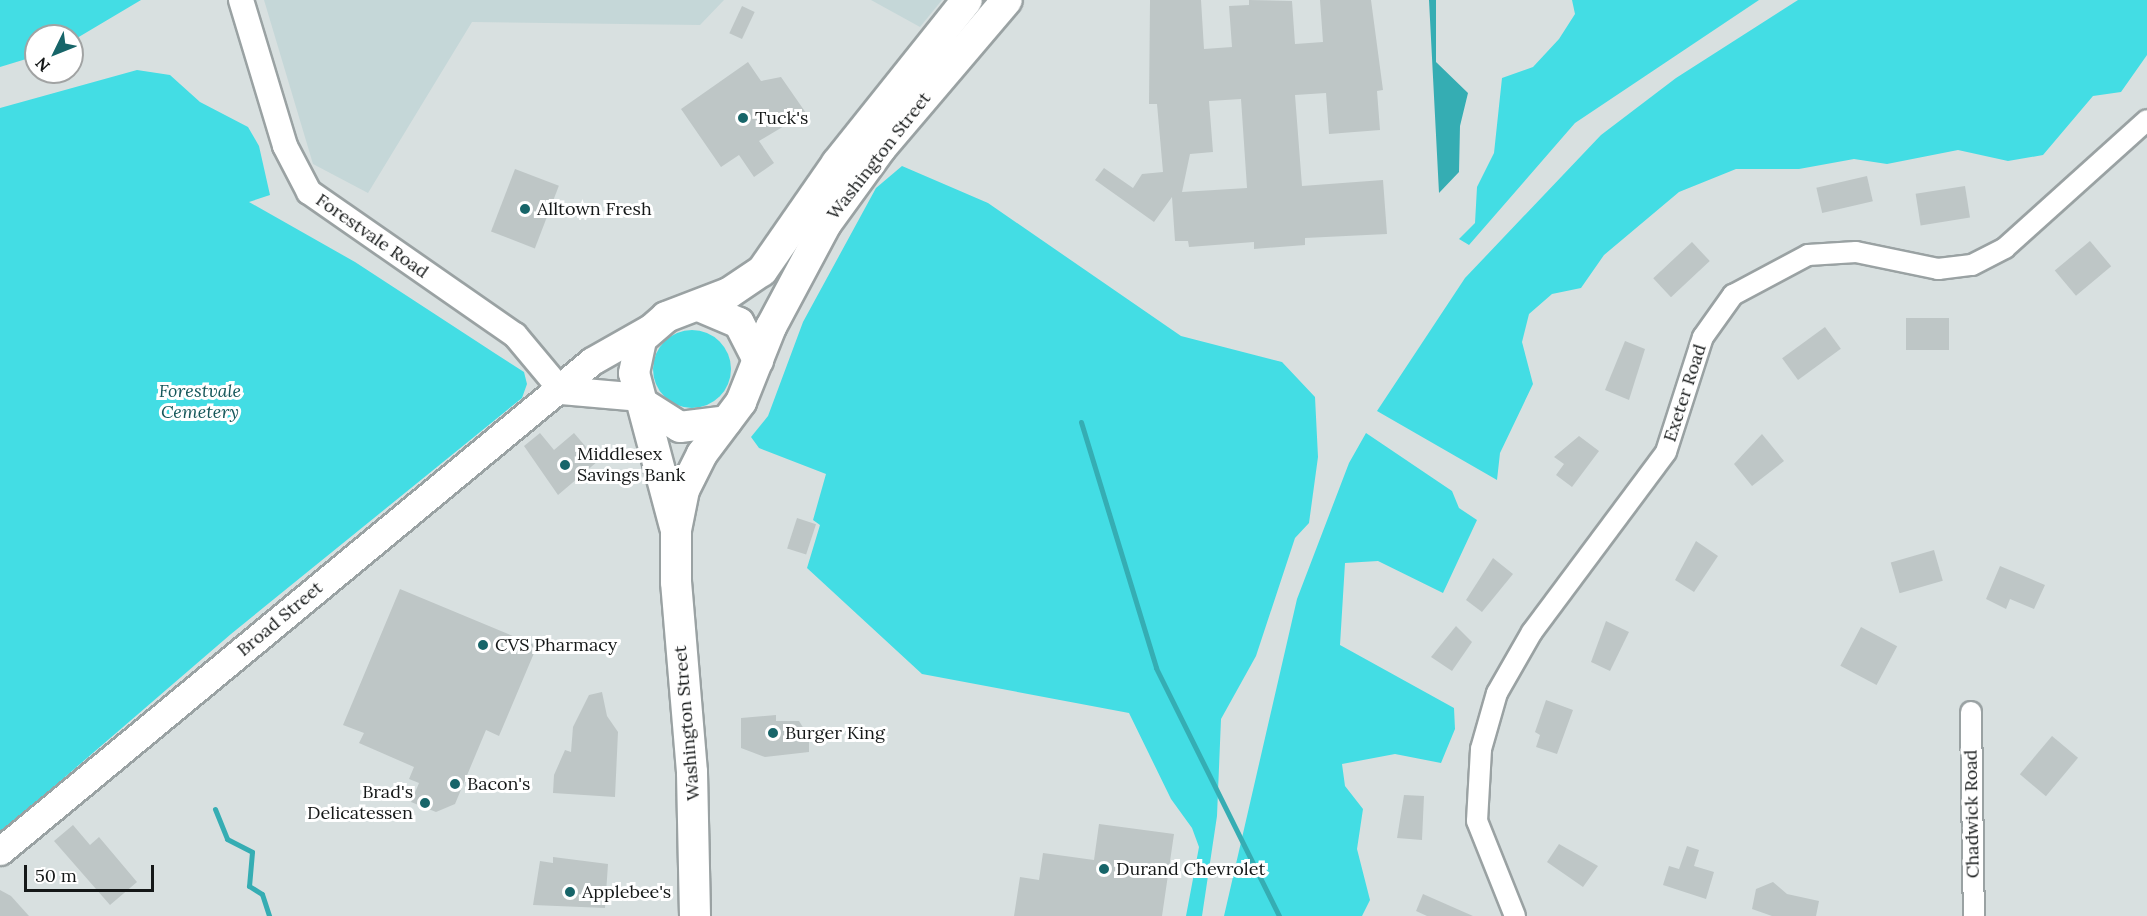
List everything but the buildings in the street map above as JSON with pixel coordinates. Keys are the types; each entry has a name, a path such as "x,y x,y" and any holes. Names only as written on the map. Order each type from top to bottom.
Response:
{"main road":[{"name":"Washington Street","path":"695,916 695,826 676,530 643,401 635,355 650,328 701,307 762,272 837,163 967,0"},
{"name":"Washington Street","path":"676,530 692,470 741,402 758,360 820,234 854,181 1007,0"},
{"path":"701,307 739,323 758,360"},
{"name":"Broad Street","path":"0,851 621,340 650,328"},
{"path":"561,390 643,401 680,427 727,421"}],"street":[{"name":"Forestvale Road","path":"241,0 285,146 309,192 515,335 561,390"},
{"name":"Exeter Road","path":"1515,916 1477,821 1481,749 1497,693 1532,632 1666,452 1703,337 1733,295 1808,255 1856,252 1938,269 1972,265 2005,248 2147,120"},
{"name":"Chadwick Road","path":"1971,712 1974,916"}],"shaded area":[{"path":"264,0 724,0 700,25 472,22 368,193 313,164"},
{"path":"871,0 942,0 920,27"},
{"path":"1429,0 1436,0 1436,62 1468,93 1460,126 1459,172 1439,193"}],"green space":[{"path":"0,0 141,0 84,34 84,24 24,24 24,60 0,67"},
{"path":"1572,0 1759,0 1575,123 1469,245 1459,239 1475,223 1477,187 1494,153 1502,78 1533,67 1559,39 1575,14"},
{"path":"1798,0 2147,0 2147,55 2121,92 2093,96 2043,155 2008,161 1958,150 1887,164 1854,159 1799,169 1736,169 1679,192 1604,255 1581,288 1552,294 1529,314 1522,342 1533,384 1500,453 1497,480 1377,411 1465,278 1601,135 1676,78"},
{"name":"Forestvale Cemetery","path":"137,70 170,75 200,102 248,127 259,146 270,195 249,202 355,262 524,372 527,384 522,398 231,634 0,833 0,108"},
{"path":"902,166 988,203 1181,336 1282,362 1315,397 1318,457 1309,523 1295,538 1256,656 1221,719 1217,816 1202,916 1186,916 1199,847 1192,828 1171,799 1129,713 922,674 807,568 820,525 813,520 826,474 759,448 751,437 768,416 803,322 876,188"},
{"path":"692,330 707,333 720,341 728,354 731,369 728,384 720,397 707,405 692,408 677,405 664,397 656,384 653,369 656,354 664,341 677,333"},
{"path":"1366,433 1452,491 1459,508 1477,520 1443,593 1378,561 1345,563 1340,645 1454,708 1455,729 1441,763 1395,754 1342,764 1345,786 1363,809 1357,849 1370,900 1362,916 1224,916 1297,599 1349,463"}],"waterway":[{"path":"1081,422 1156,668 1279,916"},
{"path":"215,809 227,839 252,852 249,886 262,894 269,916"}],"place":[{"name":"Tuck's","path":"743,118"},
{"name":"Alltown Fresh","path":"525,209"},
{"name":"Middlesex Savings Bank","path":"565,465"},
{"name":"CVS Pharmacy","path":"483,645"},
{"name":"Burger King","path":"773,733"},
{"name":"Bacon's","path":"455,784"},
{"name":"Brad's Delicatessen","path":"425,803"},
{"name":"Durand Chevrolet","path":"1104,869"},
{"name":"Applebee's","path":"570,892"}]}
